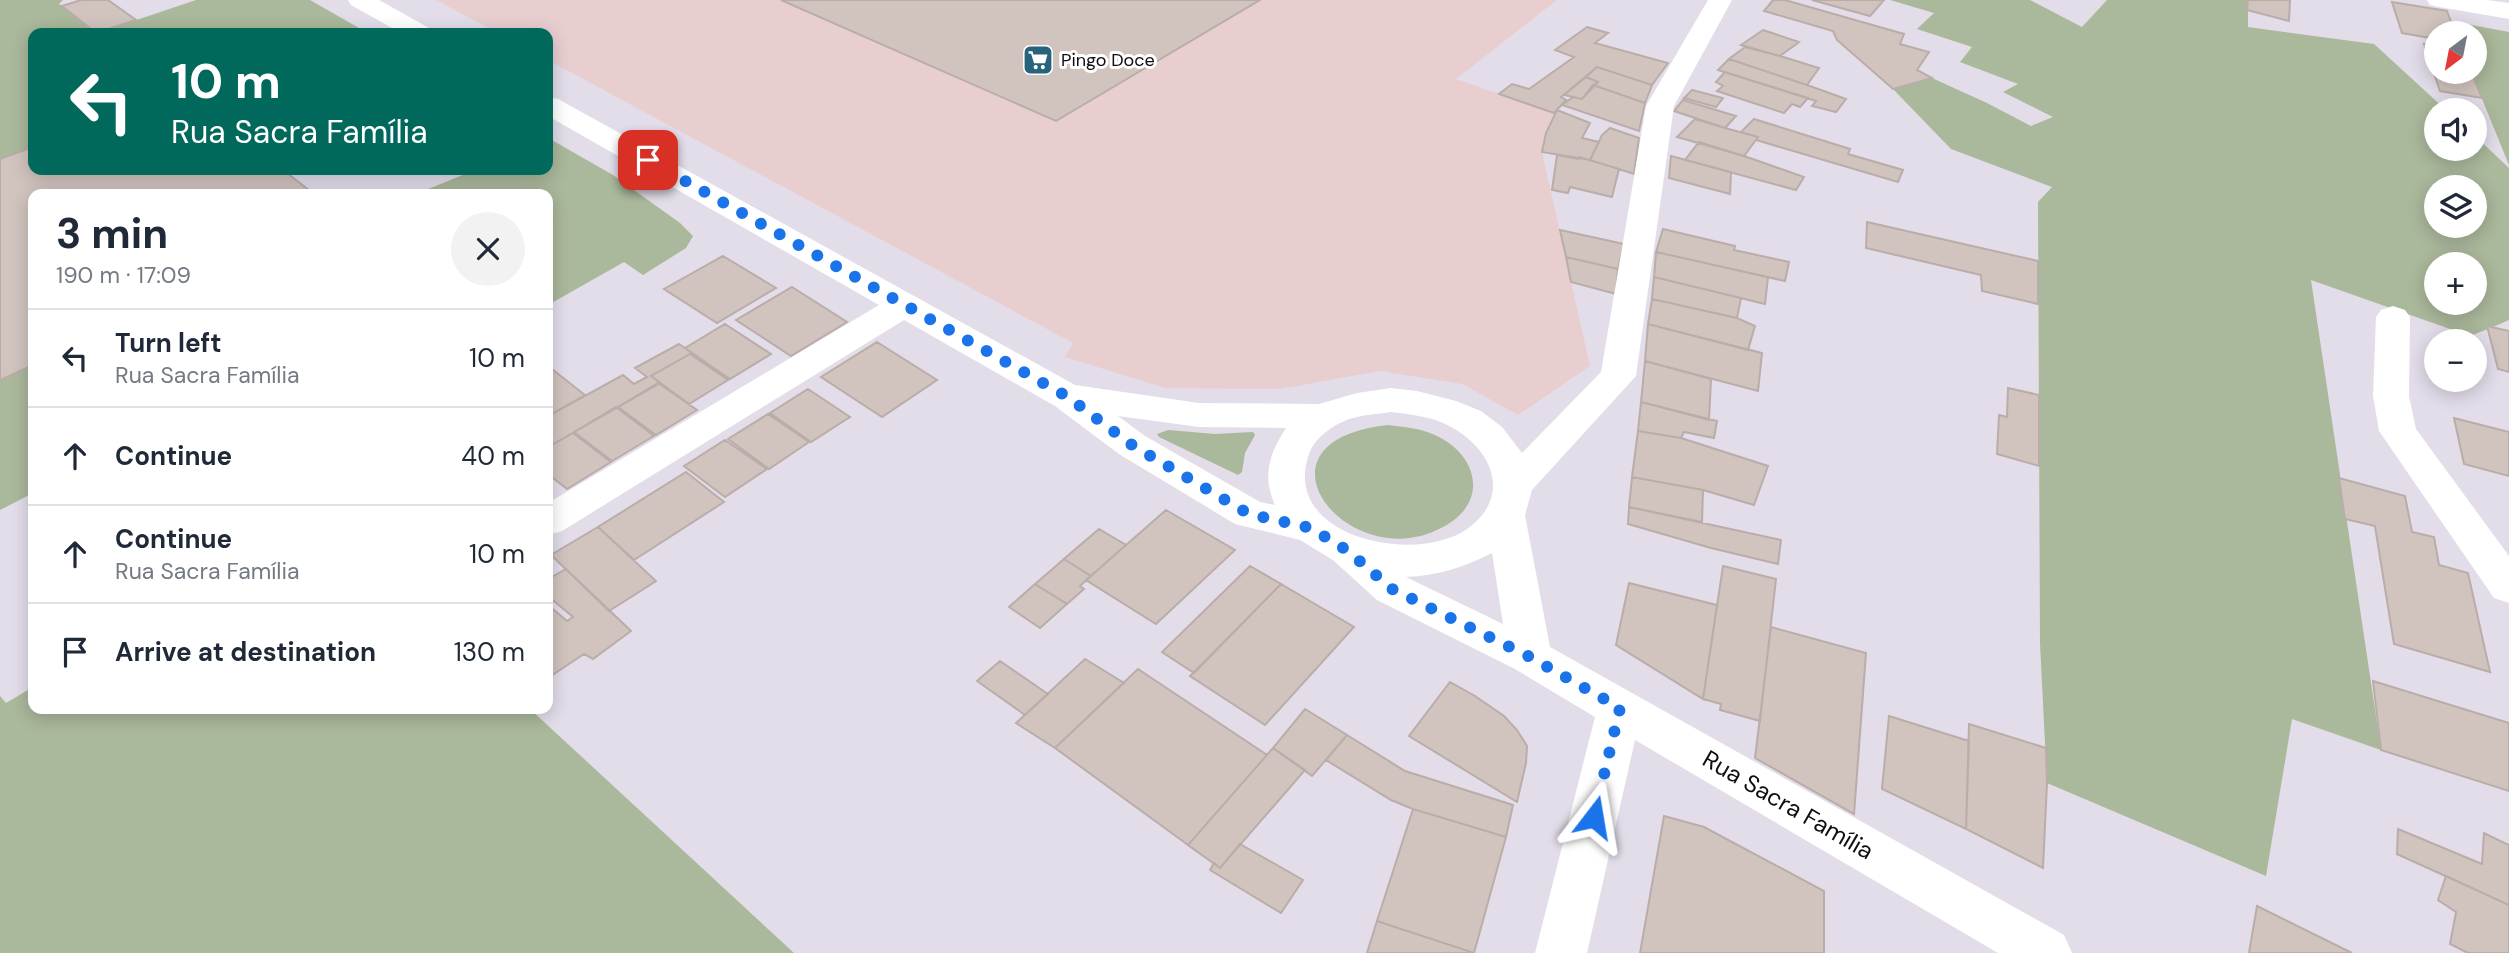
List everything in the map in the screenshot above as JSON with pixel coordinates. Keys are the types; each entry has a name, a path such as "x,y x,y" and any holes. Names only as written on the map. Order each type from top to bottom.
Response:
{"street":[{"path":"360,0 411,28"},
{"path":"553,108 1068,397 1132,445 1249,514 1311,528 1348,551 1384,561 1422,562 1458,554 1486,539 1510,502 1618,376 1660,106 1720,0"},
{"path":"2439,0 2509,11"},
{"path":"553,518 904,305"},
{"path":"2393,317 2391,396 2398,431 2509,587"},
{"path":"1068,397 1199,415 1325,416"},
{"path":"1311,528 1293,505 1284,479 1288,455 1302,433 1325,416 1356,404 1391,400 1427,404 1461,416 1488,435 1507,459 1530,657"},
{"name":"Rua Sacra Família","path":"1348,551 1392,589 1530,657 2046,953"},
{"path":"1560,953 1620,708"}],"shaded area":[{"path":"436,0 1557,0 1456,79 1554,113 1542,152 1590,366 1518,415 1462,384 1380,371 1280,389 1165,388 1065,357 1073,343 553,63 553,28 489,28"}],"green space":[{"path":"0,0 63,0 59,4 90,28 28,28 28,149 0,159"},
{"path":"196,0 310,0 359,28 113,28"},
{"path":"1890,0 2030,0 2082,27 2107,0 2248,0 2248,27 2374,44 2433,98 2424,98 2424,161 2487,161 2487,147 2509,168 2509,320 2493,327 2488,326 2487,329 2450,329 2311,280 2381,750 2292,719 2266,876 2047,783 2040,643 2038,202 2052,187 1951,149 1893,89 1932,78 2031,126 2053,117 2003,92 2018,84 1960,62 1972,47 1917,29 1934,13"},
{"path":"2487,28 2509,32 2509,165 2487,111 2487,98 2482,98 2476,84 2487,84"},
{"path":"553,141 613,175 680,223 693,236 686,248 643,275 624,262 553,302 553,189 428,189 463,175 553,175"},
{"path":"28,367 28,496 0,510 0,380"},
{"path":"1388,425 1418,429 1435,435 1461,454 1469,467 1473,480 1467,505 1458,517 1443,527 1408,538 1374,535 1345,522 1324,501 1315,478 1321,455 1344,436"},
{"path":"1168,430 1215,434 1253,432 1255,435 1245,453 1242,472 1238,475 1157,434"},
{"path":"28,690 28,714 535,714 794,953 0,953 0,696 6,703"}],"building":[{"path":"81,0 108,0 136,20 111,28 90,28 62,6"},
{"name":"Pingo Doce","path":"781,0 1260,0 1056,121"},
{"path":"1773,0 1785,0 1904,34 1900,44 1929,52 1917,70 1932,78 1893,89 1837,40 1833,31 1764,11"},
{"path":"1812,0 1884,0 1870,16"},
{"path":"2248,0 2290,0 2289,21 2247,10"},
{"path":"2392,2 2447,11 2451,21 2424,21 2424,37 2402,33"},
{"path":"1587,27 1608,33 1595,43 1668,63 1652,85 1597,67 1561,97 1566,100 1554,113 1499,94 1512,84 1529,89 1574,57 1555,50"},
{"path":"1763,30 1799,42 1780,56 1741,45"},
{"path":"1745,47 1819,68 1807,85 1729,59"},
{"path":"1729,59 1846,99 1836,112 1812,106 1816,101 1718,70"},
{"path":"1597,67 1652,85 1645,103 1593,85 1598,82 1586,77"},
{"path":"1725,72 1808,98 1800,107 1792,104 1784,113 1717,91 1723,86 1716,82"},
{"path":"1586,77 1598,82 1582,99 1564,95"},
{"path":"2438,84 2476,84 2482,98 2440,91"},
{"path":"1593,85 1645,103 1639,131 1562,105 1573,97 1582,99"},
{"path":"1692,90 1723,98 1716,107 1684,98"},
{"path":"1683,100 1736,116 1725,128 1674,111"},
{"path":"1557,110 1590,123 1582,138 1599,142 1590,160 1542,152 1546,133"},
{"path":"1695,119 1758,137 1744,156 1677,137"},
{"path":"1754,119 1850,149 1848,154 1903,170 1898,182 1756,140 1758,137 1741,132"},
{"path":"1610,128 1639,138 1634,174 1590,160 1602,135"},
{"path":"1699,142 1804,177 1796,190 1685,160"},
{"path":"28,149 28,175 289,175 308,189 28,189 28,367 0,380 0,159"},
{"path":"1557,155 1579,157 1619,169 1612,197 1570,187 1568,193 1552,190"},
{"path":"1671,156 1731,172 1730,194 1669,178"},
{"path":"1867,222 2038,261 2038,304 1982,291 1981,275 1866,248"},
{"path":"1663,229 1735,246 1734,250 1789,262 1785,281 1656,252"},
{"path":"1560,230 1624,244 1618,269 1566,257"},
{"path":"1656,252 1768,277 1765,304 1654,277"},
{"path":"723,256 776,288 717,323 664,289"},
{"path":"1566,257 1618,269 1616,294 1571,282"},
{"path":"1654,277 1741,298 1737,318 1652,299"},
{"path":"792,287 847,322 791,356 736,320"},
{"path":"1652,299 1737,318 1755,326 1748,350 1648,324"},
{"path":"725,324 771,354 730,379 685,348"},
{"path":"1648,324 1762,353 1758,391 1645,361"},
{"path":"2487,326 2509,331 2509,372 2498,369"},
{"path":"877,342 937,380 882,417 821,377"},
{"path":"679,344 692,353 651,376 660,383 553,444 553,413 623,375 634,384 647,377 635,368"},
{"path":"690,354 728,380 689,404 651,376"},
{"path":"1645,361 1711,379 1709,420 1641,402"},
{"path":"553,370 585,395 553,413"},
{"path":"658,383 697,410 656,435 618,407"},
{"path":"2008,388 2039,395 2039,466 1997,454 1999,415 2007,417"},
{"path":"808,389 850,417 811,442 770,413"},
{"path":"1641,402 1717,421 1714,438 1684,432 1681,438 1638,431"},
{"path":"616,407 654,436 612,461 574,432"},
{"path":"768,414 809,442 769,469 728,439"},
{"path":"2454,418 2509,432 2509,476 2464,464"},
{"path":"1638,431 1681,438 1768,466 1754,505 1703,490 1632,477"},
{"path":"573,433 611,462 567,489 553,478 553,444"},
{"path":"725,440 767,469 725,497 684,466"},
{"path":"686,472 724,502 634,560 598,527"},
{"path":"1632,477 1703,490 1702,522 1629,507"},
{"path":"2339,478 2405,496 2412,532 2434,537 2439,565 2468,573 2490,672 2394,644 2375,526 2345,519"},
{"path":"1629,507 1781,540 1778,564 1628,524"},
{"path":"1166,510 1235,550 1156,624 1086,580"},
{"path":"598,527 656,581 609,611 553,557 553,554"},
{"path":"1099,529 1126,545 1091,576 1064,559"},
{"path":"1064,559 1091,576 1080,586 1084,589 1067,604 1035,584"},
{"path":"1250,566 1281,584 1194,673 1162,652"},
{"path":"1723,566 1776,579 1760,721 1720,710 1721,704 1703,699"},
{"path":"566,569 631,631 593,659 584,654 553,675 553,609 567,621 573,617 553,600 553,576"},
{"path":"1629,583 1717,605 1703,699 1616,645"},
{"path":"1035,584 1067,604 1040,628 1009,607"},
{"path":"1281,584 1354,627 1265,725 1190,676"},
{"path":"1771,627 1866,653 1854,814 1755,758"},
{"path":"1085,659 1124,683 1055,748 1016,723"},
{"path":"1000,661 1048,694 1025,715 977,681"},
{"path":"1138,669 1267,755 1188,845 1055,748"},
{"path":"2373,681 2509,723 2509,791 2381,750"},
{"path":"1450,682 1504,716 1527,746 1517,802 1409,736"},
{"path":"1305,709 1347,735 1312,776 1273,748"},
{"path":"1889,716 1969,741 1966,829 1882,789"},
{"path":"1969,724 2046,748 2043,868 1966,829"},
{"path":"1347,735 1405,771 1513,805 1506,837 1391,800 1326,760"},
{"path":"1273,748 1305,770 1220,868 1188,845"},
{"path":"1413,809 1506,837 1474,953 1377,921"},
{"path":"1664,816 1704,827 1824,891 1824,953 1640,953"},
{"path":"2398,829 2482,864 2484,833 2509,845 2509,905 2397,854"},
{"path":"1240,844 1303,880 1281,913 1210,870 1214,863 1220,868"},
{"path":"2446,876 2509,905 2509,953 2468,953 2450,944 2456,912 2438,900"},
{"path":"2257,906 2352,953 2249,953"},
{"path":"1377,921 1474,953 1367,953"}],"place":[{"name":"Pingo Doce","path":"1038,60"}],"route":[{"path":"648,160 1068,397 1132,445 1249,514 1311,528 1348,551 1392,589 1530,657 1620,708 1594,817"}]}
